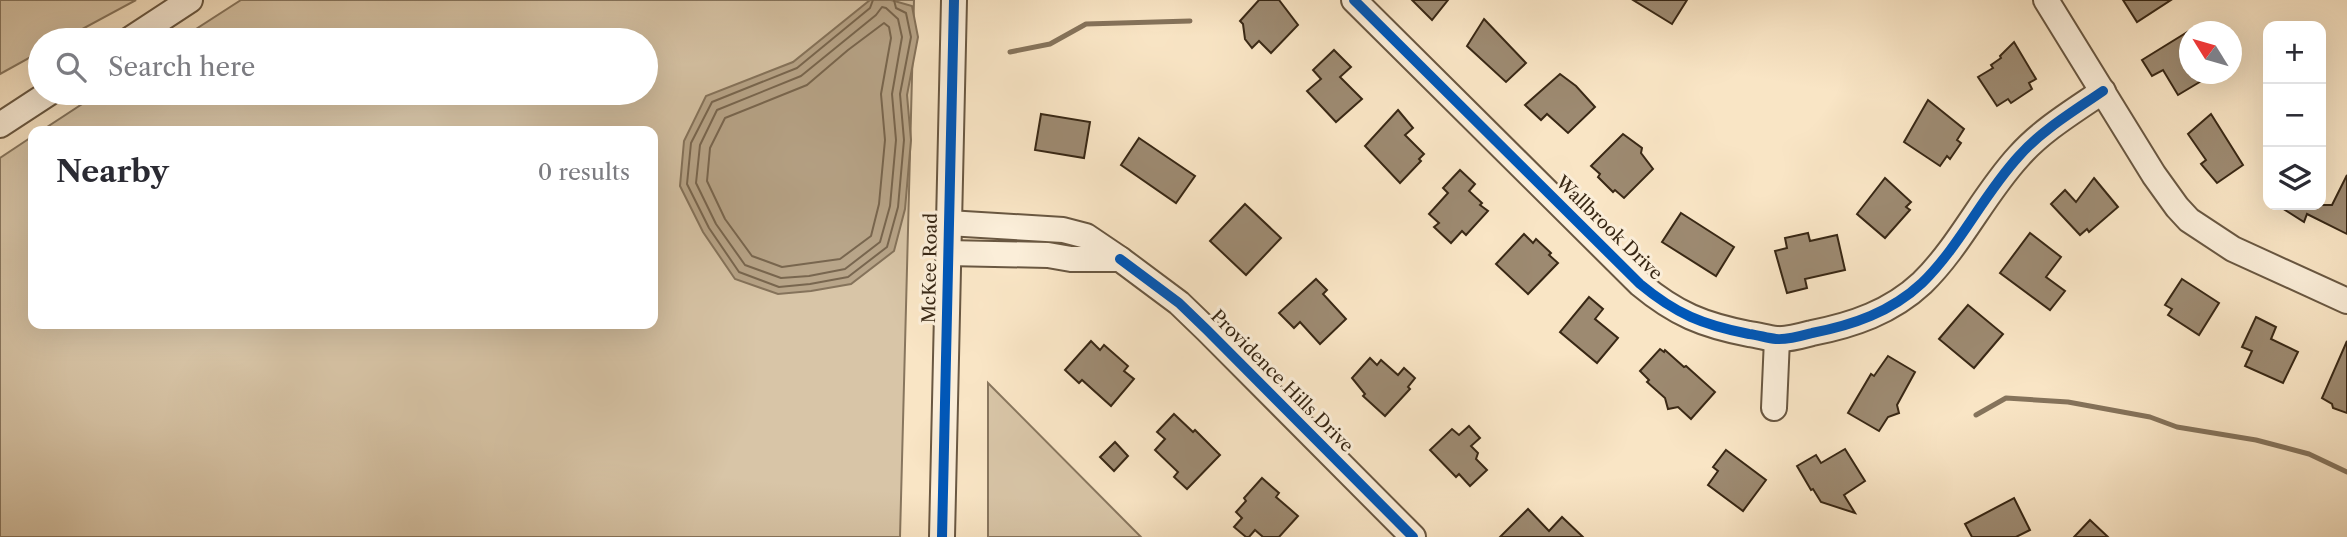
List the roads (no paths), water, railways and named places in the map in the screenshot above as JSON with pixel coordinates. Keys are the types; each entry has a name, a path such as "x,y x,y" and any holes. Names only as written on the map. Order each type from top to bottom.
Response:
{"street":[{"path":"147,28 190,0"},
{"name":"McKee Road","path":"942,537 954,0"},
{"name":"Wallbrook Drive","path":"1354,0 1630,275 1664,304 1688,317 1718,328 1777,339 1842,327 1880,312 1902,299 1938,266 2020,154 2043,133 2103,91"},
{"path":"2046,0 2154,175 2189,220 2233,249 2347,301"},
{"path":"0,125 31,105"},
{"name":"Providence Hills Drive","path":"948,223 1063,230 1086,236 1179,303 1413,537"},
{"path":"947,253 1120,259"},
{"path":"1774,408 1777,339"}],"water":[{"path":"870,0 891,0 912,6 918,37 907,95 911,140 905,209 894,251 851,284 778,294 735,279 703,232 680,186 684,141 706,96 793,62"}],"waterway":[{"path":"1010,52 1050,44 1086,24 1190,21"},
{"path":"1976,415 2006,398 2068,402 2150,417 2177,427 2256,440 2309,454 2347,472"}]}
